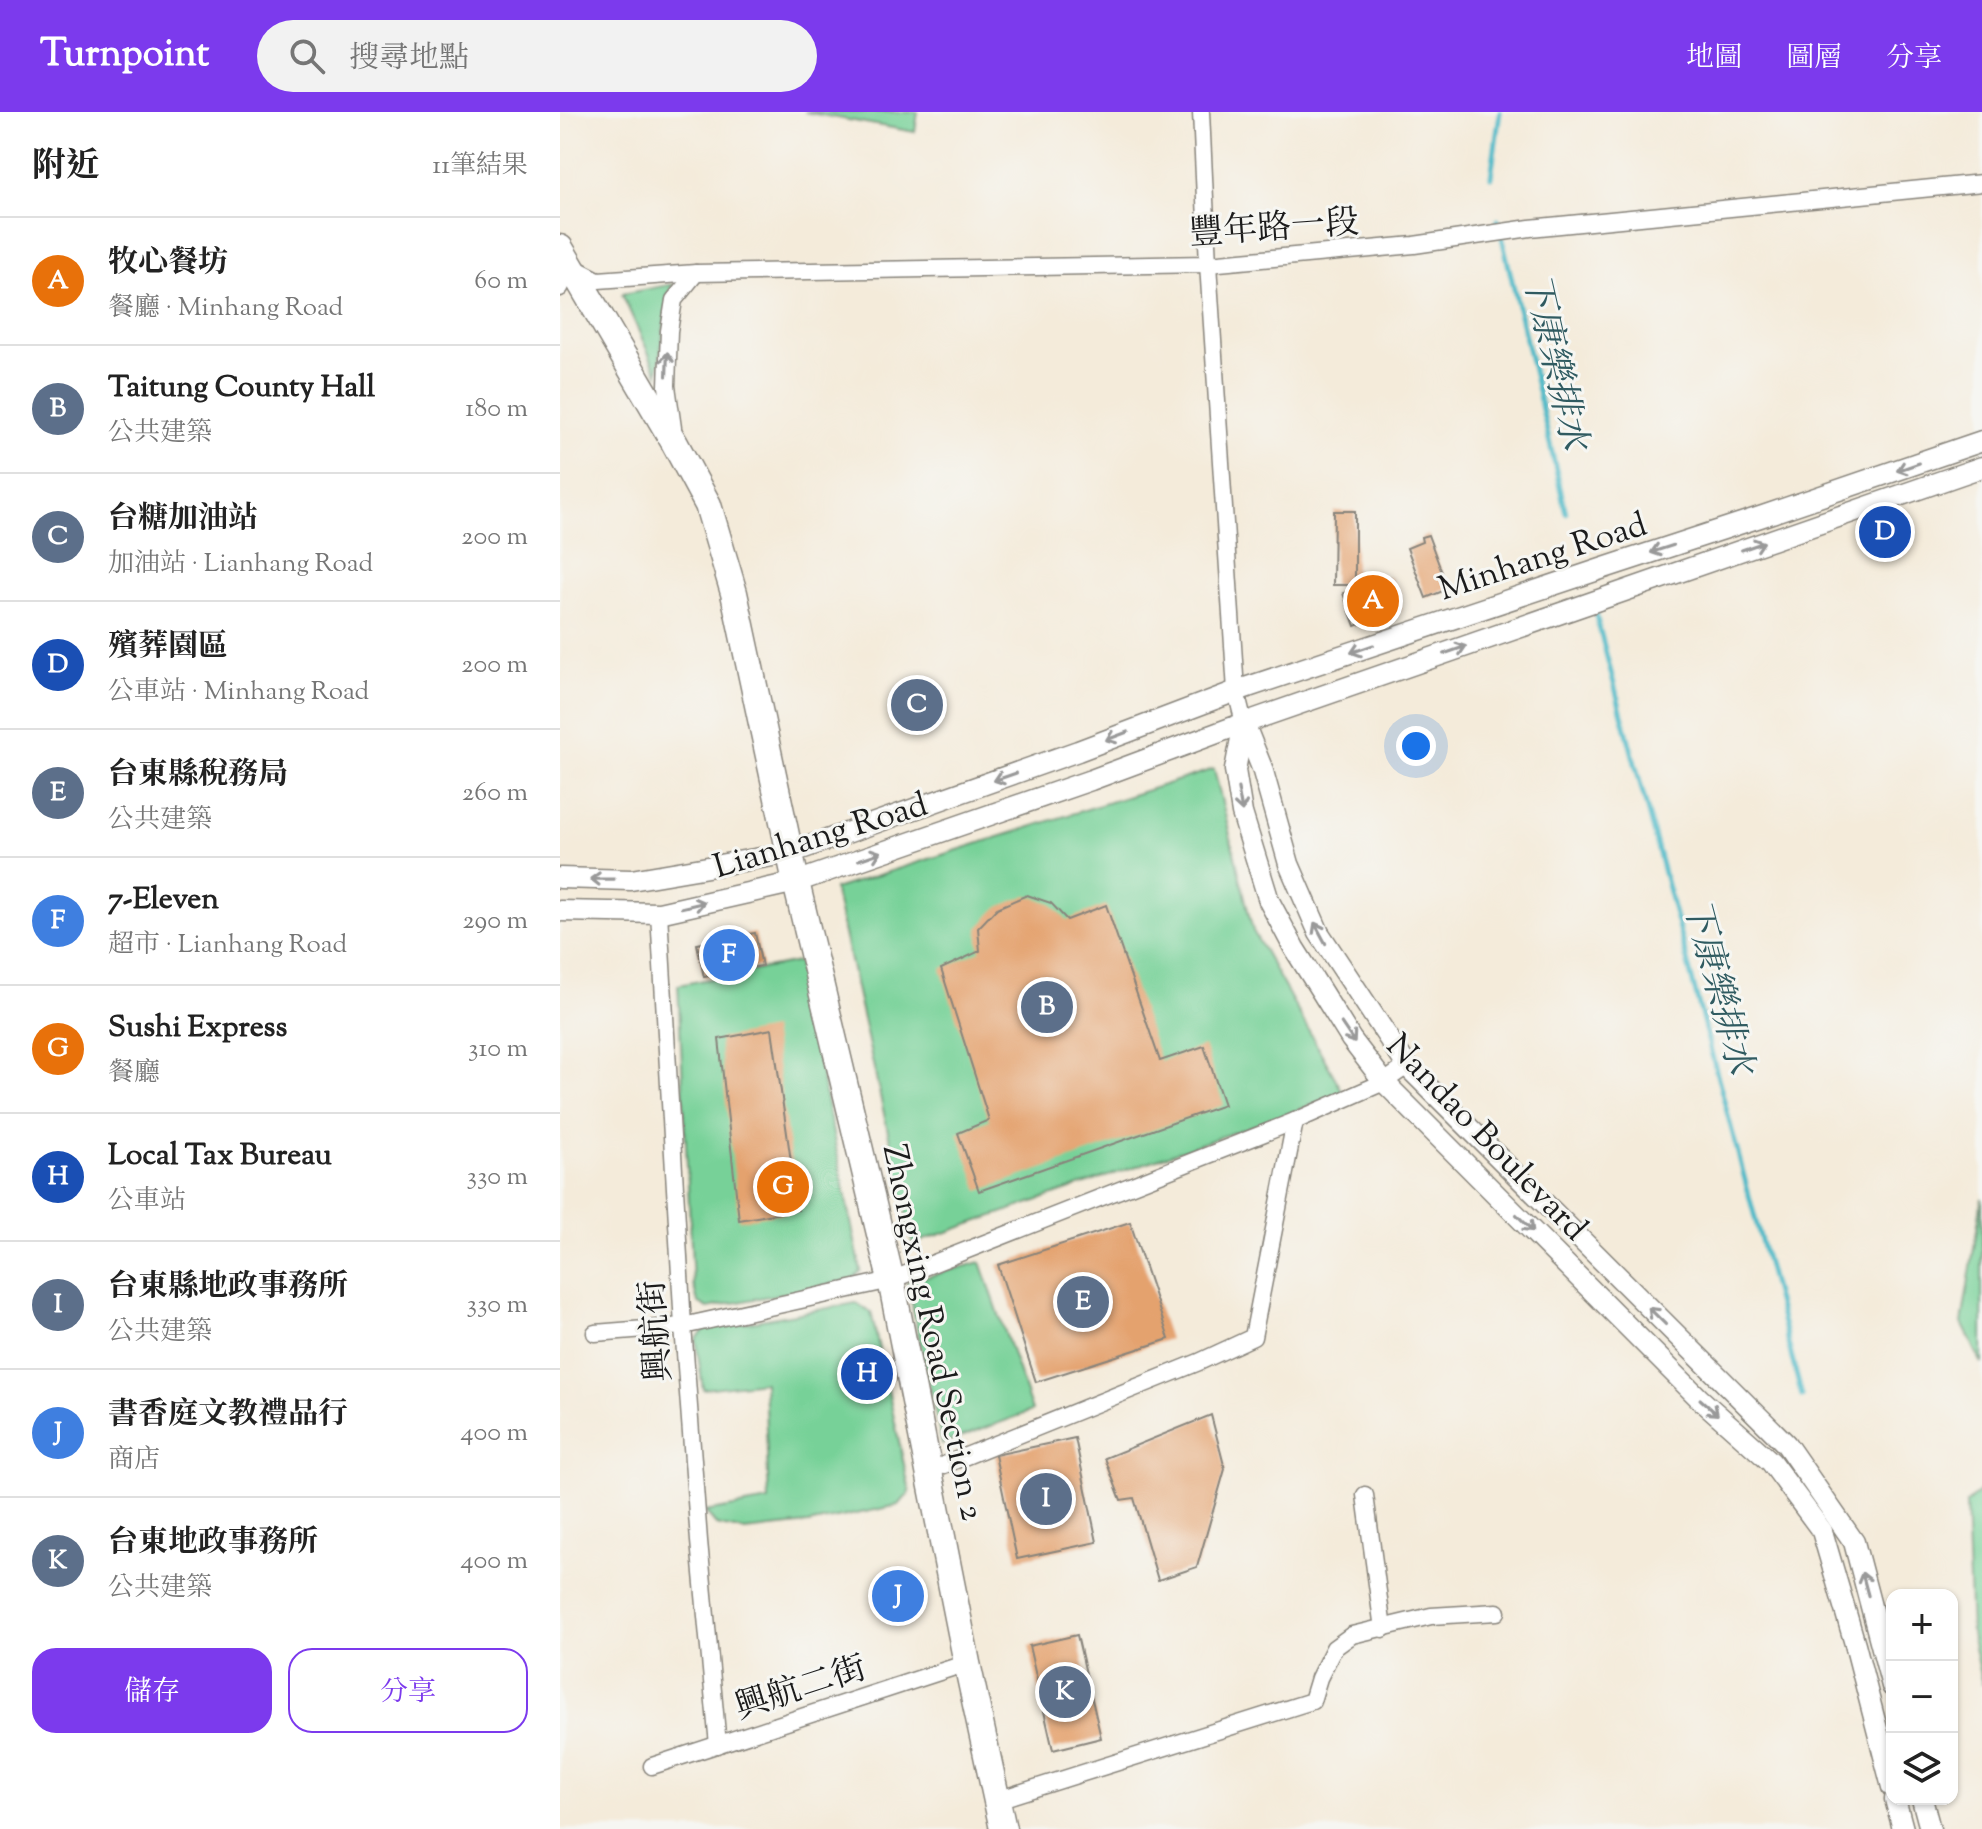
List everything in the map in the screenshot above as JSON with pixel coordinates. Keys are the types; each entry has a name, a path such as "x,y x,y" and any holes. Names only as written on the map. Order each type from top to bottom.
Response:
{"main road":[{"path":"563,267 674,442 708,505 734,593 790,853"},
{"name":"Zhongxing Road Section 2","path":"790,853 891,1280 1003,1829"}],"street":[{"path":"1201,112 1236,691 1244,723"},
{"name":"豐年路一段","path":"563,267 598,280 696,273 1208,264 1414,245 1530,228 1982,183"},
{"path":"674,442 667,386 669,331 674,300 696,273"},
{"name":"Minhang Road","path":"1078,751 1236,691 1982,441"},
{"name":"Minhang Road","path":"1091,780 1244,723 1982,467"},
{"name":"Nandao Boulevard","path":"1244,723 1262,768 1289,864 1319,933 1407,1066 1786,1444 1854,1542 1886,1663"},
{"name":"Nandao Boulevard","path":"1244,723 1235,770 1242,813 1269,901 1294,948 1351,1039 1384,1082 1700,1399 1771,1462 1822,1531 1886,1764"},
{"name":"Lianhang Road","path":"560,878 631,880 790,853 1078,751"},
{"name":"Lianhang Road","path":"560,911 659,913 796,882 1091,780"},
{"name":"興航街","path":"659,913 683,1326 718,1745"},
{"path":"595,1333 683,1326 891,1280 1295,1121 1384,1082 1407,1066"},
{"path":"929,1471 1199,1362 1253,1337 1295,1121"},
{"path":"1365,1495 1383,1629"},
{"path":"997,1800 1312,1701 1334,1648 1352,1635 1431,1616 1497,1612"},
{"name":"興航二街","path":"652,1766 967,1663"},
{"path":"1897,1805 1903,1829"},
{"path":"1924,1805 1930,1829"}],"green space":[{"path":"804,112 918,112 915,132"},
{"path":"673,284 668,294 658,374 622,294"},
{"path":"1214,769 1253,931 1344,1094 913,1244 834,889"},
{"path":"798,962 861,1271 852,1280 708,1308 698,1302 693,1284 678,985"},
{"path":"1982,1198 1982,1364 1962,1323"},
{"path":"981,1262 1032,1411 942,1444 907,1282"},
{"path":"856,1303 871,1312 910,1492 899,1505 808,1524 744,1531 716,1525 705,1512 769,1501 764,1382 703,1389 696,1339 705,1330"},
{"path":"1982,1489 1982,1685 1971,1634 1966,1504"}],"building":[{"path":"1334,511 1355,511 1355,585 1333,585"},
{"path":"1428,535 1448,589 1426,598 1407,548 1422,542 1421,537"},
{"path":"1390,577 1402,609 1355,626 1343,593"},
{"path":"1027,895 1051,903 1067,920 1106,905 1160,1061 1204,1046 1224,1105 979,1191 958,1133 989,1120 941,969 980,951 978,928 997,908"},
{"path":"755,933 762,966 704,977 697,944"},
{"path":"772,1029 798,1210 739,1220 719,1039"},
{"path":"1130,1222 1169,1339 1036,1382 998,1265"},
{"path":"1211,1415 1225,1469 1197,1567 1158,1580 1134,1498 1121,1500 1105,1458"},
{"path":"1075,1438 1097,1542 1017,1559 995,1455"},
{"path":"1077,1635 1101,1738 1053,1750 1029,1646"}],"waterway":[{"name":"下康樂排水","path":"1491,177 1500,112"},
{"name":"下康樂排水","path":"1498,220 1566,513"},
{"name":"下康樂排水","path":"1594,608 1802,1396"}],"place":[{"name":"殯葬園區","path":"1885,532"},
{"name":"牧心餐坊","path":"1373,601"},
{"name":"台糖加油站","path":"917,705"},
{"name":"7-Eleven","path":"729,955"},
{"name":"Taitung County Hall","path":"1047,1007"},
{"name":"Sushi Express","path":"783,1187"},
{"name":"台東縣稅務局","path":"1083,1302"},
{"name":"Local Tax Bureau","path":"867,1374"},
{"name":"台東縣地政事務所","path":"1046,1499"},
{"name":"書香庭文教禮品行","path":"898,1596"},
{"name":"台東地政事務所","path":"1065,1692"}]}
